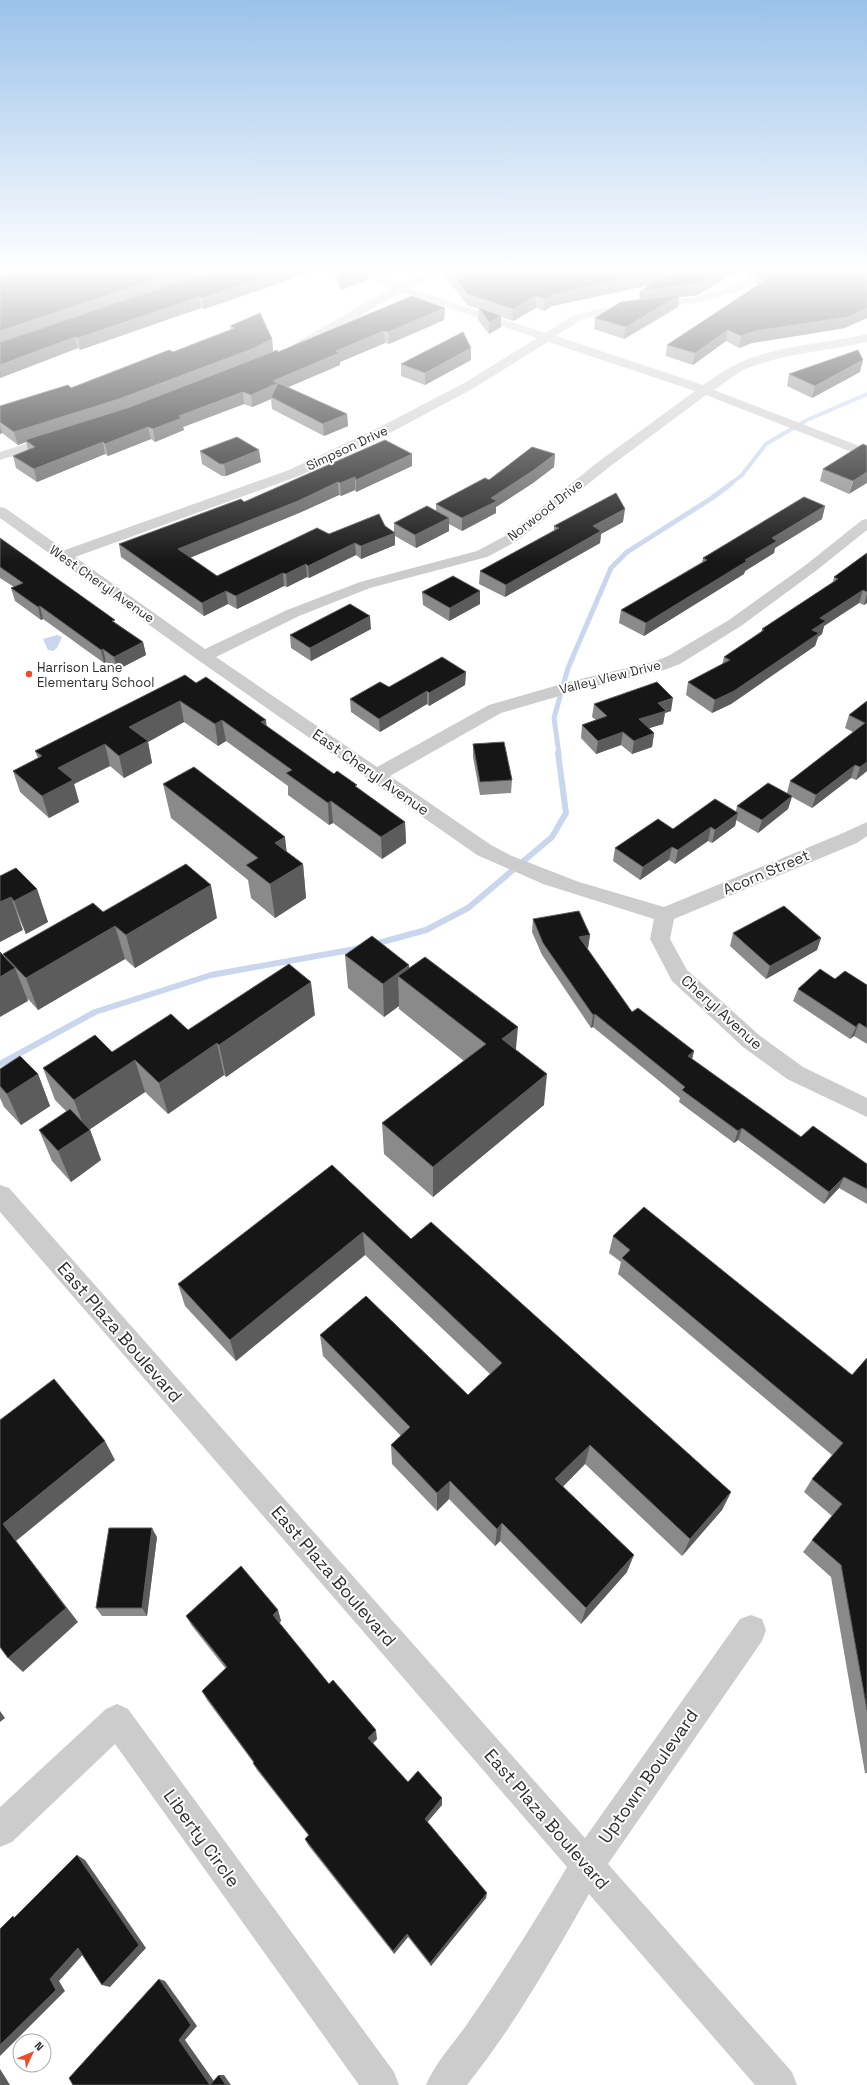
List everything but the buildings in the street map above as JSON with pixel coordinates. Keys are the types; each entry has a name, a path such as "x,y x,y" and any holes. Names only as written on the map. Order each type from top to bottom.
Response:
{"street":[{"name":"Simpson Drive","path":"64,556 294,473 384,431 498,368"},
{"path":"642,368 705,390 867,454"},
{"name":"Norwood Drive","path":"204,656 293,613 365,585 482,554 512,538 603,465 705,390 738,368"},
{"path":"0,456 68,434"},
{"name":"West Cheryl Avenue","path":"0,511 204,656"},
{"name":"Valley View Drive","path":"376,776 495,709 540,695 658,666 674,660 735,623 812,567 867,523"},
{"name":"East Cheryl Avenue","path":"204,656 484,850 508,863 538,875 665,915"},
{"name":"Acorn Street","path":"665,915 850,838 867,828"},
{"name":"Cheryl Avenue","path":"665,915 660,939 679,975 751,1041 794,1073 867,1108"},
{"name":"East Plaza Boulevard","path":"0,1195 779,2085"},
{"name":"Uptown Boulevard","path":"444,2085 468,2055 539,1948 587,1865 751,1630"},
{"name":"Liberty Circle","path":"0,1830 117,1720 382,2085"}],"water":[{"path":"57,635 62,637 57,648 53,651 48,650 43,639"}],"waterway":[{"path":"730,484 742,475 766,444 807,420 867,394"},
{"path":"559,754 554,718 568,668 611,568 627,552 712,498 732,483"},
{"path":"371,945 426,930 468,908 552,837 566,813 558,753"},
{"path":"0,1064 95,1012 211,975 361,948"}],"place":[{"name":"Harrison Lane Elementary School","path":"29,674"}]}
